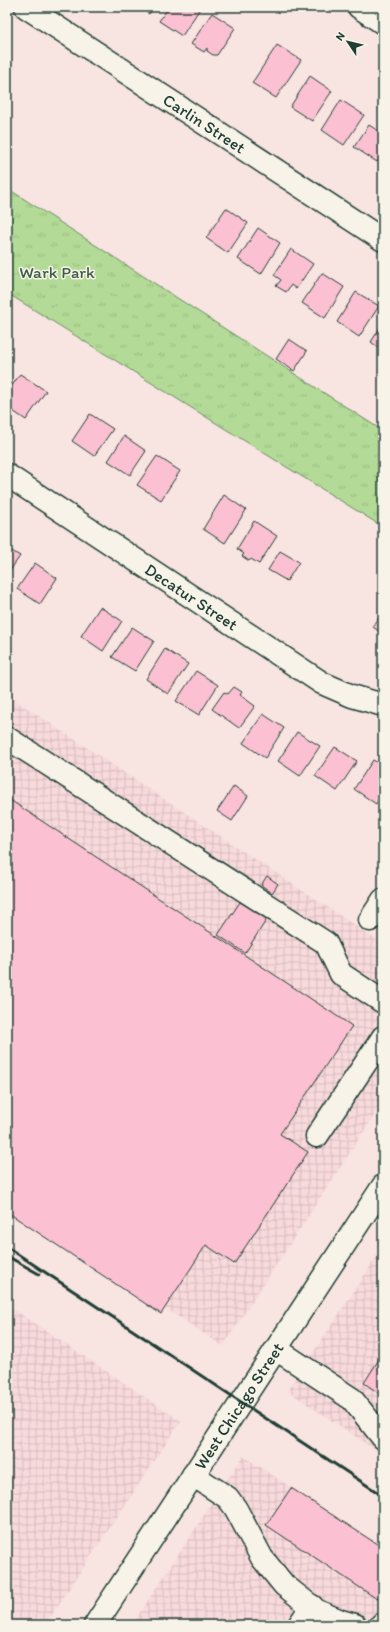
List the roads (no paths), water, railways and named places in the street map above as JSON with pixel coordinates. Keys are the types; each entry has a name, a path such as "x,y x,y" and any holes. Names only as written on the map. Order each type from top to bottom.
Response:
{"street":[{"name":"Carlin Street","path":"26,7 383,240"},
{"path":"359,7 383,23"},
{"name":"Decatur Street","path":"7,475 322,683 352,696 383,705"},
{"path":"7,738 326,943 341,974 383,1002"},
{"path":"370,920 383,900"},
{"path":"317,1136 383,1037"},
{"name":"West Chicago Street","path":"95,1625 383,1186"},
{"path":"276,1349 352,1399 383,1438"},
{"path":"193,1475 228,1498 240,1515 262,1558 284,1585 318,1611 341,1621 355,1625"},
{"path":"299,1625 312,1606"}],"railway":[{"path":"7,1247 383,1496"},
{"path":"7,1256 39,1274"}],"park label":[{"name":"Wark Park","path":"57,272"}]}
